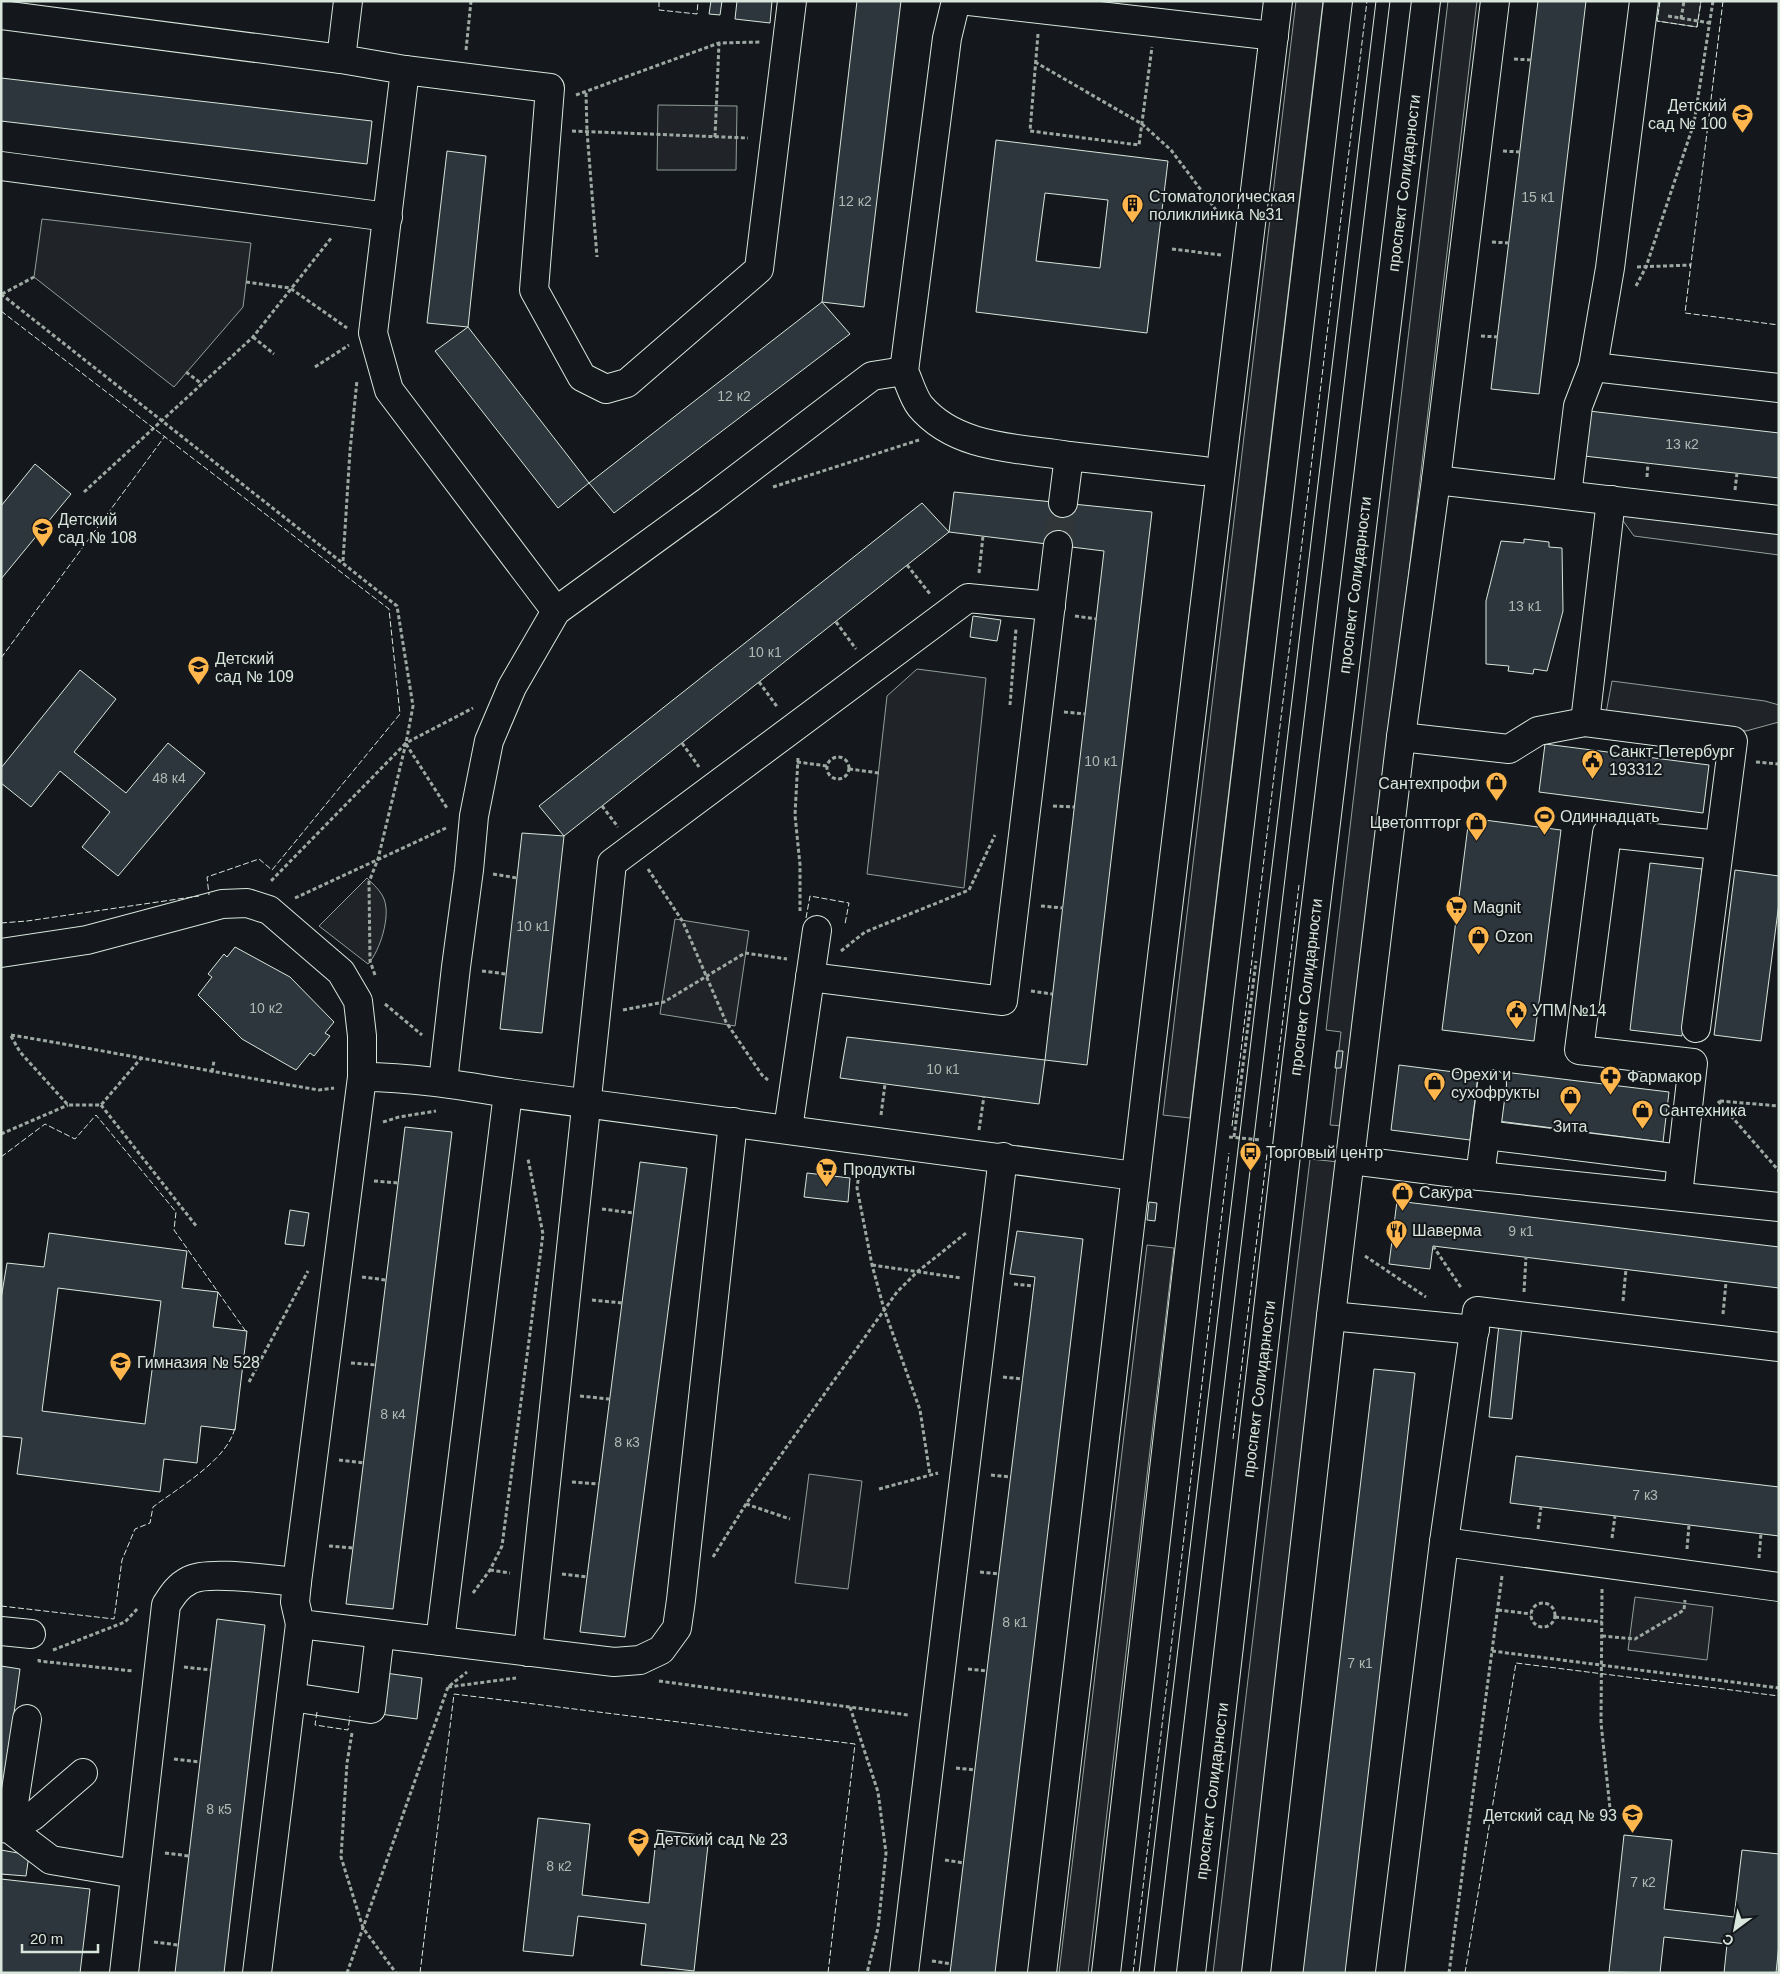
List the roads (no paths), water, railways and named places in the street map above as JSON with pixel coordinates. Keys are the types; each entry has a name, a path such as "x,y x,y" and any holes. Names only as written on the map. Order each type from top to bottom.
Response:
{"street":[{"path":"341,59 348,1"},
{"path":"1,15 550,88 534,290 582,377 606,389 627,383 759,269 792,1"},
{"path":"956,1 947,38 904,371 920,405 948,431 981,443 1069,456 1203,470"},
{"path":"969,1 1040,9 1070,7 1155,21 1274,36"},
{"path":"1042,1973 1135,1176 1278,1"},
{"path":"1106,1973 1338,1"},
{"name":"проспект Солидарности","path":"1191,1973 1297,1059 1426,1"},
{"path":"1256,1973 1331,1316 1401,737 1436,480 1495,1"},
{"path":"1567,495 1578,406 1593,367 1610,268 1643,7"},
{"path":"405,70 388,216 367,335 389,390 556,611"},
{"path":"1,166 388,216"},
{"path":"1593,367 1779,388"},
{"path":"443,1082 469,870 466,820 488,741 512,687 556,611 709,500 872,376 904,371"},
{"path":"1063,503 1069,456"},
{"path":"1436,480 1779,520"},
{"path":"1585,722 1611,500"},
{"path":"811,970 1003,1001 1058,545"},
{"path":"525,1665 612,863 968,598 1051,606"},
{"path":"1401,737 1509,749 1538,731 1585,722 1733,741 1696,1028"},
{"path":"1678,1195 1693,1062 1579,1050 1607,833 1719,845"},
{"path":"1,953 87,940 222,904 258,906 342,972 367,998 362,1036 362,1076 297,1582 295,1602 300,1624 257,1973"},
{"path":"788,1129 817,930"},
{"path":"362,1076 398,1077 443,1082 508,1093 1003,1157 1135,1176"},
{"path":"1480,1176 1492,1084"},
{"path":"440,1641 508,1093"},
{"path":"300,1624 498,1648 525,1665 640,1660 661,1650 676,1628 733,1122"},
{"path":"1486,1135 1681,1159"},
{"path":"904,1973 1003,1157"},
{"path":"1351,1160 1480,1176 1678,1195 1779,1207"},
{"path":"1331,1316 1476,1320 1522,1316 1779,1347"},
{"path":"1390,1973 1444,1542 1476,1320"},
{"path":"1444,1542 1779,1587"},
{"path":"124,1973 166,1605 176,1590 191,1579 208,1576 297,1582"},
{"path":"1,1631 34,1645"},
{"path":"291,1697 371,1709 380,1634"},
{"path":"6,1829 28,1719"},
{"path":"6,1829 33,1816 83,1773"},
{"path":"6,1829 51,1860 135,1874"}],"tunnel":[{"path":"1058,545 1063,503"}],"tram line":[{"path":"1139,1973 1376,1"},
{"path":"1154,1973 1390,1"}],"place":[{"name":"Детский сад № 100","path":"1743,133"},
{"name":"Стоматологическая поликлиника №31","path":"1133,224"},
{"name":"Детский сад № 108","path":"42,547"},
{"name":"Детский сад № 109","path":"199,686"},
{"name":"Санкт-Петербург 193312","path":"1593,779"},
{"name":"Сантехпрофи","path":"1496,802"},
{"name":"Одиннадцать","path":"1544,835"},
{"name":"Цветоптторг","path":"1477,841"},
{"name":"Magnit","path":"1457,926"},
{"name":"Ozon","path":"1479,955"},
{"name":"УПМ №14","path":"1516,1029"},
{"name":"Фармакор","path":"1611,1095"},
{"name":"Орехи и сухофрукты","path":"1435,1102"},
{"name":"Зита","path":"1570,1116"},
{"name":"Сантехника","path":"1643,1129"},
{"name":"Торговый центр","path":"1250,1171"},
{"name":"Продукты","path":"827,1188"},
{"name":"Сакура","path":"1403,1211"},
{"name":"Шаверма","path":"1396,1249"},
{"name":"Гимназия № 528","path":"121,1381"},
{"name":"Детский сад № 93","path":"1633,1834"},
{"name":"Детский сад № 23","path":"638,1858"}]}
